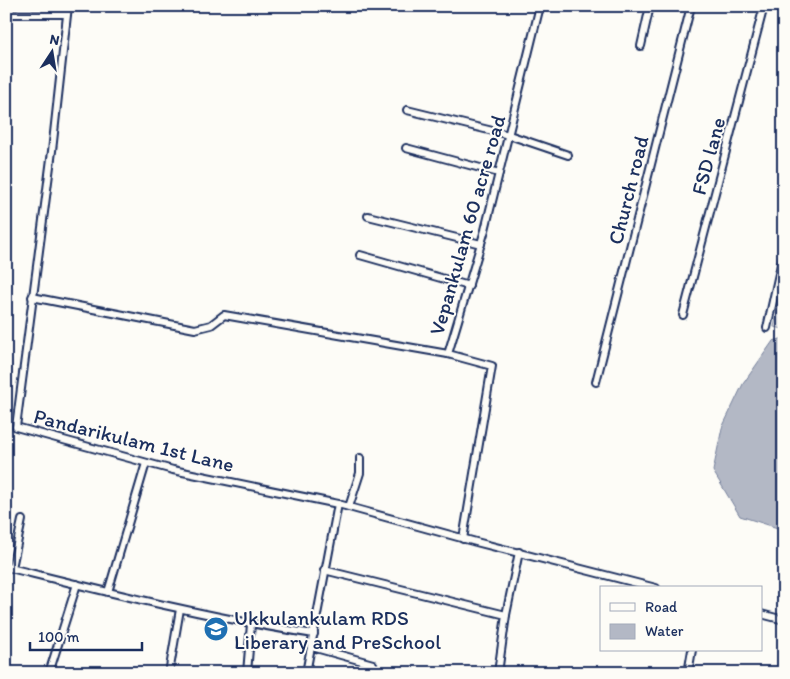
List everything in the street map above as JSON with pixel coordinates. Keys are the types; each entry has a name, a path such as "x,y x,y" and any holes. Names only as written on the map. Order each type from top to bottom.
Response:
{"street":[{"name":"Pandarikulam 1st Lane","path":"68,6 52,151 16,427 146,463 338,504 463,539 648,586"},
{"name":"Vepankulam 60 acre road","path":"463,539 492,366 448,354 481,244 540,6"},
{"path":"641,46 650,6"},
{"name":"Church road","path":"596,382 691,6"},
{"name":"FSD lane","path":"683,315 764,6"},
{"path":"6,14 67,14"},
{"path":"407,110 509,135 568,155"},
{"path":"406,148 499,173"},
{"path":"368,216 481,244"},
{"path":"766,328 784,251"},
{"path":"360,255 469,286"},
{"path":"32,297 195,329 211,325 224,315 448,354"},
{"path":"349,507 360,473 360,458"},
{"path":"108,592 146,463"},
{"path":"306,673 338,504"},
{"path":"22,520 9,568 180,609 251,624 314,634"},
{"path":"498,673 506,615 519,552"},
{"path":"324,570 506,615"},
{"path":"49,673 77,584"},
{"path":"169,673 180,609"},
{"path":"762,614 784,620"},
{"path":"247,673 251,624"},
{"path":"312,647 373,664 376,673"},
{"path":"688,673 692,652"}],"shaded area":[{"path":"784,281 784,329 774,327"}],"water":[{"path":"784,338 784,530 740,516 713,471 722,428 743,384 773,341"}],"place":[{"name":"Ukkulankulam RDS Liberary and PreSchool","path":"216,629"}]}
